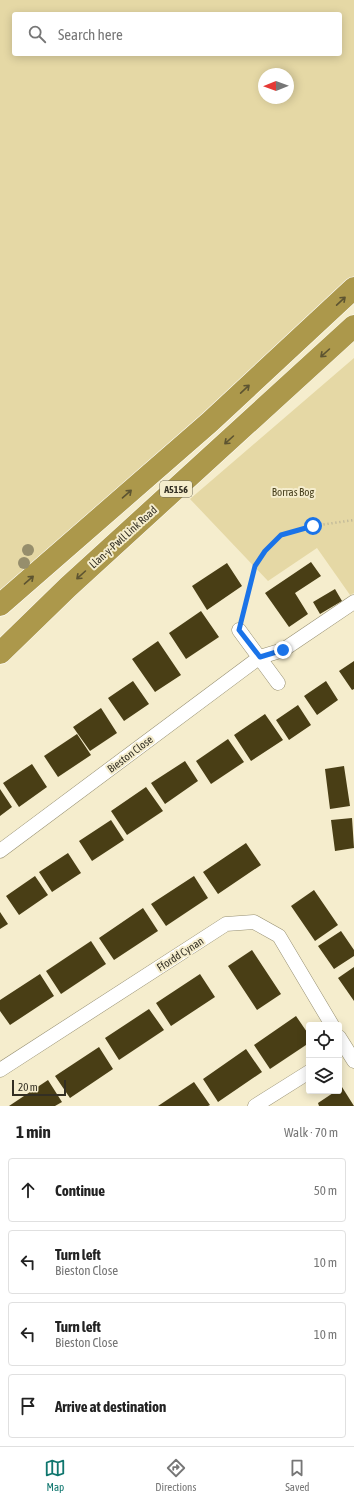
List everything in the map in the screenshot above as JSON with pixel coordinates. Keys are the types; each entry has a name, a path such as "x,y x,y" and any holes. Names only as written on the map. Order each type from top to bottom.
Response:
{"highway":[{"name":"A5156","path":"0,605 210,422 354,288"},
{"name":"Llan-y-Pwll Link Road","path":"0,652 68,587 354,326"}],"street":[{"name":"Bieston Close","path":"0,851 260,657 283,650 354,602"},
{"path":"239,630 278,683"},
{"name":"Ffordd Cynan","path":"0,1070 226,924 254,922 278,936 330,1022"},
{"path":"342,1045 346,1055"},
{"path":"255,1106 306,1074"}],"path":[{"path":"239,630 255,566 265,551 281,535 313,526 354,520"}],"green space":[{"path":"0,0 354,0 354,278 0,602"},
{"name":"Borras Bog","path":"354,358 354,593 350,595 317,548 268,581 190,499"}],"building":[{"path":"311,562 321,576 295,593 308,614 289,627 265,593"},
{"path":"227,563 242,586 207,610 192,586"},
{"path":"335,589 342,601 320,614 313,602"},
{"path":"201,611 219,637 186,659 169,633"},
{"path":"158,641 181,675 155,692 132,659"},
{"path":"354,661 354,689 352,690 339,671"},
{"path":"133,681 149,704 124,721 108,698"},
{"path":"326,681 338,700 317,715 304,696"},
{"path":"298,705 311,725 289,740 276,720"},
{"path":"101,708 117,733 90,751 73,727"},
{"path":"265,714 283,740 251,761 234,735"},
{"path":"77,734 91,755 58,777 44,756"},
{"path":"228,739 244,762 211,784 196,761"},
{"path":"185,761 198,781 165,804 151,783"},
{"path":"32,764 47,787 19,807 3,783"},
{"path":"344,766 350,806 330,809 325,769"},
{"path":"146,787 163,811 127,835 111,811"},
{"path":"0,789 12,807 0,816"},
{"path":"352,818 354,848 335,851 331,820"},
{"path":"111,820 124,840 92,861 79,841"},
{"path":"246,843 261,865 218,894 203,872"},
{"path":"68,853 81,873 52,892 39,872"},
{"path":"35,876 48,895 19,915 6,896"},
{"path":"194,876 208,898 166,926 151,904"},
{"path":"314,890 338,925 315,941 291,906"},
{"path":"143,908 158,931 114,960 99,938"},
{"path":"0,912 8,924 0,929"},
{"path":"341,931 354,950 354,956 334,969 318,946"},
{"path":"91,941 106,964 61,994 46,971"},
{"path":"252,950 281,994 257,1010 228,966"},
{"path":"354,967 354,1001 338,978"},
{"path":"40,974 54,996 10,1025 0,1011 0,1000"},
{"path":"200,974 215,997 171,1026 156,1003"},
{"path":"149,1009 164,1030 119,1060 105,1038"},
{"path":"296,1016 306,1031 306,1045 270,1069 254,1045"},
{"path":"99,1047 113,1069 70,1098 55,1076"},
{"path":"246,1049 262,1072 218,1102 203,1079"},
{"path":"48,1080 62,1102 55,1106 9,1106"},
{"path":"194,1082 210,1105 158,1106"},
{"path":"342,1087 354,1106 319,1106 318,1103 332,1094 342,1094"}],"route":[{"path":"283,650 260,657 239,630 255,566 265,551 281,535 313,526"}]}
